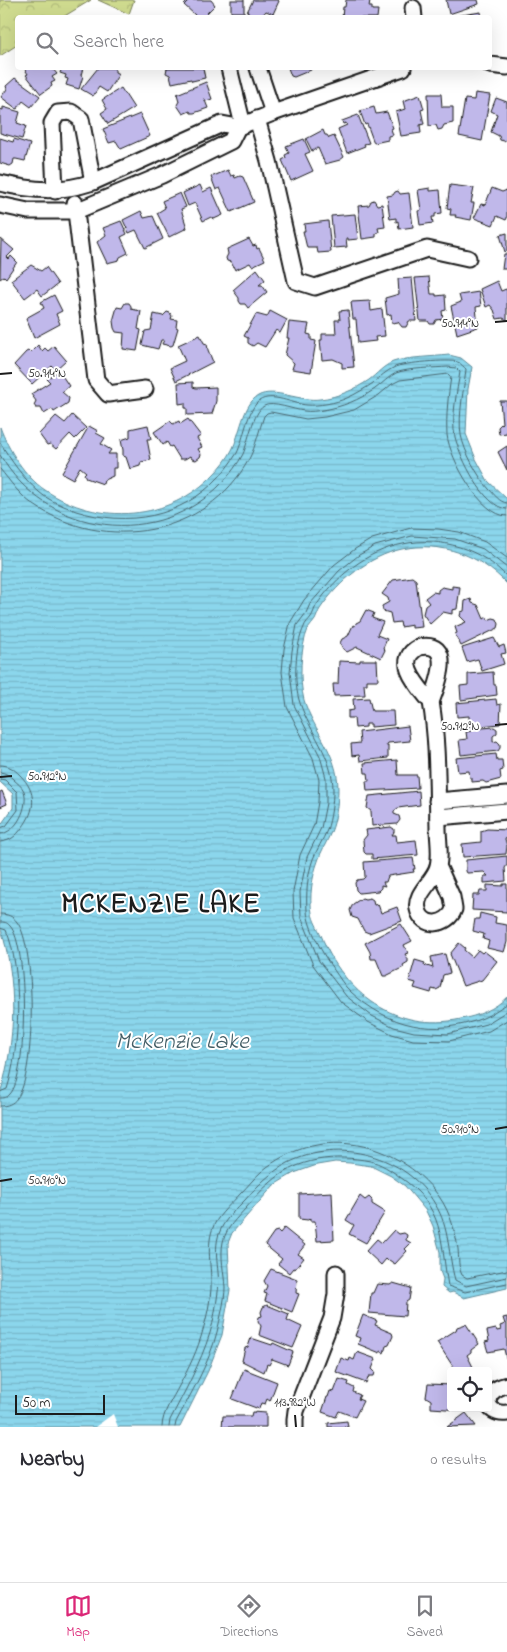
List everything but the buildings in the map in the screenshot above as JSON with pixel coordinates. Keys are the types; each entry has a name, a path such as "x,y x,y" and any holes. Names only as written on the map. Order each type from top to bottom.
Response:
{"street":[{"path":"492,65 507,67"},
{"path":"230,70 246,124 269,161 296,281 315,287 427,249 468,258"},
{"path":"259,70 272,113"},
{"path":"0,183 26,190 55,191 73,189 93,182 222,124 246,124 272,113 397,70"},
{"path":"55,191 52,123 58,113 71,112 81,119 93,182"},
{"path":"0,205 28,211 76,211 162,175 231,141 246,124"},
{"path":"73,189 96,380 108,394 145,389"},
{"path":"431,702 434,722 438,866"},
{"path":"437,801 507,795"},
{"path":"438,817 507,811"},
{"path":"295,1427 296,1410 332,1318 336,1294 336,1273"},
{"path":"507,1385 494,1390 488,1400 494,1411 500,1414 507,1413"}],"green space":[{"path":"0,0 91,0 66,15 15,15 15,46 0,56"},
{"path":"98,0 134,0 129,14"}],"water":[{"name":"McKenzie Lake","path":"449,355 461,358 472,367 468,389 466,434 476,459 488,481 507,499 507,584 485,565 459,553 431,547 402,549 378,557 356,571 336,589 320,609 305,637 301,664 301,684 308,712 334,764 338,794 333,827 319,857 314,874 311,907 314,921 331,956 344,975 359,991 376,1004 395,1014 415,1020 438,1022 461,1019 486,1011 507,997 507,1288 464,1298 453,1292 449,1293 442,1287 440,1252 433,1226 426,1211 405,1186 391,1176 371,1166 335,1162 317,1165 294,1173 274,1185 232,1233 228,1243 230,1290 222,1335 208,1371 180,1427 0,1427 0,1094 9,1053 13,1010 10,968 0,926 0,826 13,808 13,794 0,782 0,427 18,462 31,478 45,490 66,502 88,509 110,513 133,513 155,509 176,501 196,490 214,474 230,453 235,444 245,413 253,400 258,396 272,393 304,399 327,398 358,387 393,362"}],"pier":[{"path":"113,1414 118,1427 95,1427"}],"district":[{"name":"MCKENZIE LAKE","path":"161,905"}]}
